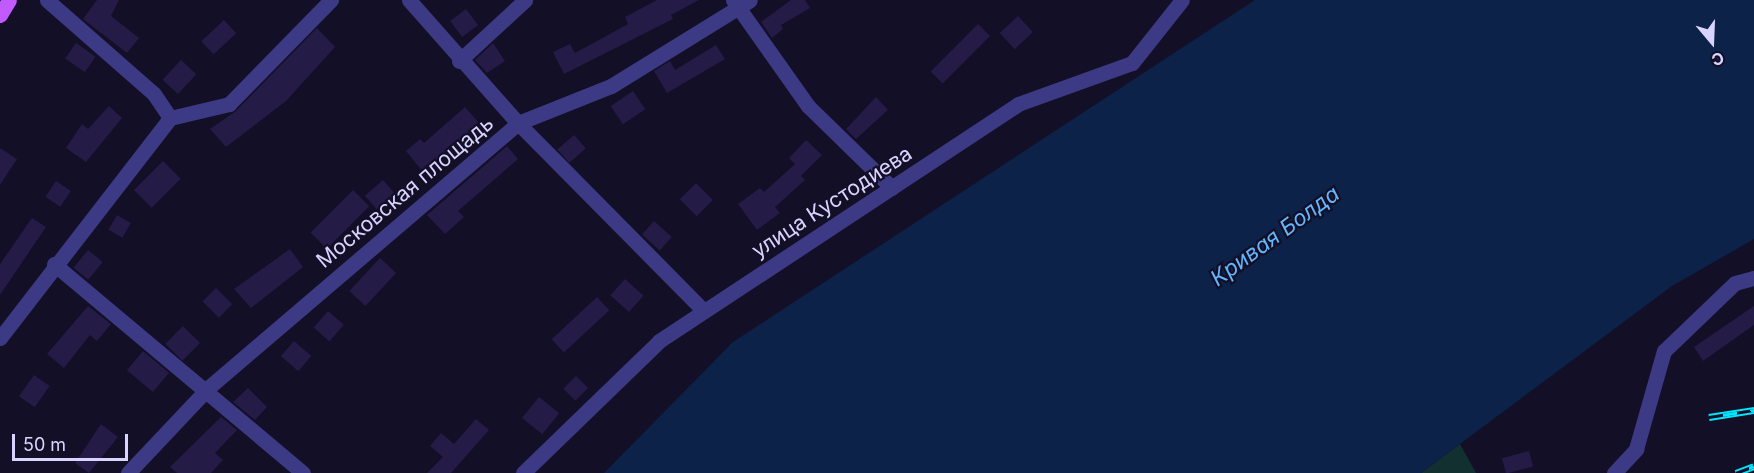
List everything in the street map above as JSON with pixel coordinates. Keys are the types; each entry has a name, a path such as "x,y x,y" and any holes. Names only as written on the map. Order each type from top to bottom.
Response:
{"main road":[{"path":"0,15 9,0"}],"street":[{"path":"46,0 154,94 170,118"},
{"path":"0,338 54,264 170,118 229,104 331,0"},
{"path":"409,0 459,61 704,311"},
{"path":"459,61 525,0"},
{"name":"улица Кустодиева","path":"523,473 659,341 1018,104 1132,63 1182,0"},
{"path":"740,2 808,106 892,188"},
{"name":"Московская площадь","path":"128,473 208,388 518,123 611,86 740,2"},
{"path":"54,264 208,388 303,473"},
{"path":"1614,473 1636,448 1664,351 1735,283 1754,278"}],"green space":[{"path":"1460,444 1476,473 1421,473"}],"water":[{"name":"Кривая Болда","path":"1255,0 1754,0 1754,239 1672,286 1421,473 604,473 733,342"}],"building":[{"path":"97,0 119,0 111,16 139,38 127,53 83,19"},
{"path":"657,0 699,0 671,15 673,19 564,74 553,52 570,44 575,53 628,24 625,17"},
{"path":"791,0 805,0 810,8 781,25 783,29 772,38 761,22"},
{"path":"466,9 478,25 462,37 450,21"},
{"path":"1018,16 1033,32 1015,49 1000,33"},
{"path":"224,20 236,33 214,54 201,41"},
{"path":"978,24 990,36 943,83 931,71"},
{"path":"317,28 335,47 286,101 226,147 210,129 236,111"},
{"path":"76,43 96,57 85,72 65,59"},
{"path":"493,43 505,61 487,73 475,60"},
{"path":"716,45 725,59 667,93 654,71 670,61 675,70"},
{"path":"181,60 196,74 178,94 163,80"},
{"path":"633,91 645,109 623,124 611,106"},
{"path":"876,97 888,110 856,139 846,129"},
{"path":"109,106 122,118 86,162 66,148 82,124 88,129"},
{"path":"465,107 479,123 423,172 406,151 420,139 424,143"},
{"path":"574,135 586,149 569,163 557,149"},
{"path":"806,140 822,155 801,176 805,180 775,207 780,213 757,230 738,204 760,188 764,192 795,164 789,158"},
{"path":"507,146 518,159 458,211 464,217 445,234 427,215"},
{"path":"0,148 17,159 0,185"},
{"path":"163,161 181,179 152,208 134,190"},
{"path":"383,180 395,194 377,209 365,196"},
{"path":"56,181 71,191 60,207 45,197"},
{"path":"696,183 713,200 697,216 680,199"},
{"path":"353,190 369,206 327,249 311,232"},
{"path":"117,215 131,223 122,238 108,230"},
{"path":"32,218 46,227 0,295 0,264"},
{"path":"654,221 672,237 660,250 642,234"},
{"path":"290,249 303,267 251,308 234,289"},
{"path":"88,250 103,262 88,280 74,268"},
{"path":"380,258 396,273 365,306 349,291"},
{"path":"625,279 644,296 629,312 610,295"},
{"path":"216,288 232,304 219,318 203,301"},
{"path":"597,297 609,310 564,352 552,339"},
{"path":"88,306 111,324 97,341 90,335 64,368 47,354"},
{"path":"1754,306 1754,325 1703,361 1694,347"},
{"path":"328,311 344,325 329,341 314,328"},
{"path":"183,326 200,343 182,361 165,344"},
{"path":"294,341 311,356 298,371 281,356"},
{"path":"143,351 169,373 153,392 127,370"},
{"path":"34,375 50,386 35,407 19,396"},
{"path":"576,376 588,388 575,401 563,389"},
{"path":"248,388 267,407 255,420 233,402"},
{"path":"539,397 559,413 542,434 522,418"},
{"path":"221,417 237,430 215,453 223,460 211,473 177,473 170,467"},
{"path":"476,419 489,430 451,473 427,473 443,457 430,446 441,433 454,444"},
{"path":"101,424 118,437 89,473 75,463"},
{"path":"1529,451 1533,466 1506,473 1502,458"}],"railway":[{"path":"1709,417 1754,410"},
{"path":"1736,473 1754,466"}]}
